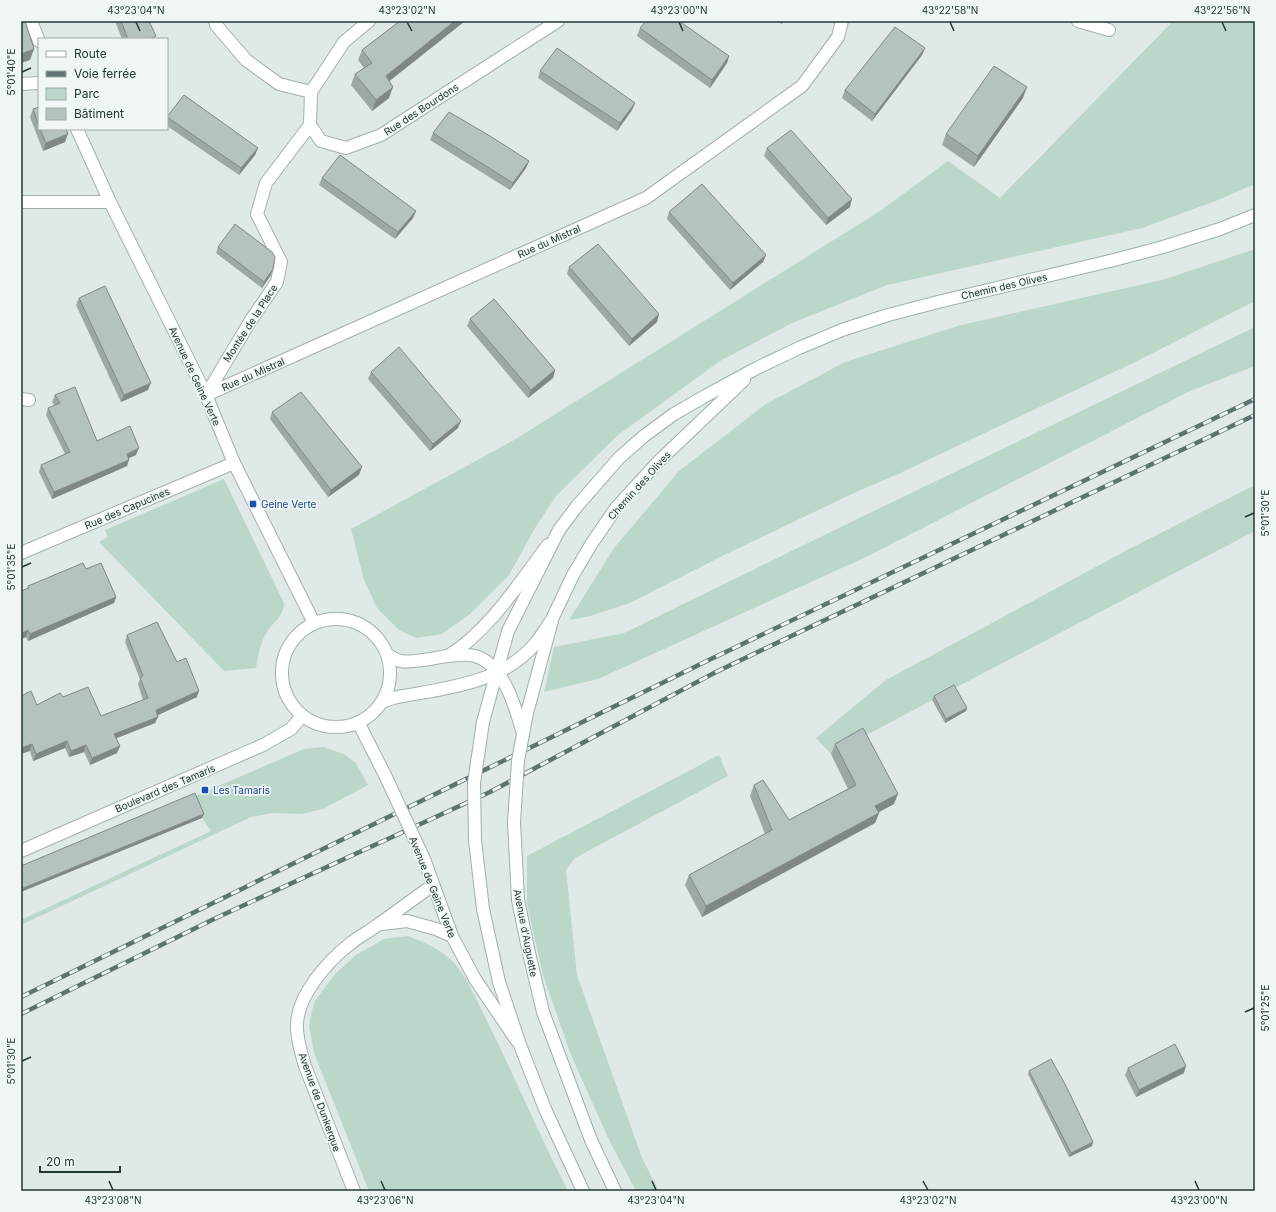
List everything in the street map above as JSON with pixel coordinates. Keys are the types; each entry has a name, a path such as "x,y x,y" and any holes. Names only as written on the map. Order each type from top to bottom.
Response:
{"street":[{"path":"31,21 38,38"},
{"path":"215,21 216,25 246,60 279,84 311,92"},
{"path":"310,125 311,92 344,42 369,21"},
{"name":"Rue des Bourdons","path":"310,125 321,142 346,148 381,135 558,21"},
{"name":"Rue du Mistral","path":"206,395 646,198 802,86 838,37 842,21"},
{"path":"1078,21 1109,30"},
{"path":"21,84 38,84"},
{"name":"Montée de la Place","path":"206,395 250,320 277,282 281,262 257,214 266,183 310,125"},
{"name":"Avenue de Geine Verte","path":"77,130 110,202 206,395 234,463 314,623"},
{"path":"21,202 110,202"},
{"name":"Chemin des Olives","path":"447,656 460,649 492,617 560,530 576,506 619,458 644,436 674,414 707,395 757,368 842,330 888,315 942,301 1164,247 1220,229 1255,215"},
{"name":"Chemin des Olives","path":"382,702 393,698 462,686 484,679 522,657 536,644 553,617 573,575 592,543 616,508 658,462 757,368"},
{"name":"Rue des Capucines","path":"21,553 234,463"},
{"name":"Chemin des Olives","path":"497,672 508,631 560,530"},
{"name":"Avenue d'Auguette","path":"553,617 530,699 518,761 514,822 518,900 543,1012 591,1140 615,1191"},
{"path":"328,619 344,620 360,625 376,638 386,652 391,670 389,689 382,702 371,714 358,722 346,727 329,727 312,723 295,709 287,698 282,680 282,662 289,645 299,633 314,623 328,619"},
{"name":"Chemin des Olives","path":"386,652 392,658 405,662 447,656 474,656 491,664 507,687 523,734"},
{"path":"497,672 483,722 474,783 475,840 483,909 499,982 520,1045 545,1109 583,1191"},
{"name":"Boulevard des Tamaris","path":"21,851 263,745 291,729 302,716"},
{"name":"Avenue de Geine Verte","path":"358,722 385,775 424,859 452,936 475,979 520,1045"},
{"name":"Avenue de Dunkerque","path":"354,1191 305,1066 299,1045 297,1026 302,1002 315,981 332,961 351,943 433,885"},
{"name":"Avenue de Dunkerque","path":"378,925 394,922 407,922 452,936"}],"green space":[{"path":"1173,21 1255,21 1255,184 1218,200 1142,228 887,285 792,323 720,361 618,435 556,496 535,528 509,575 470,614 442,634 416,638 399,630 377,608 364,580 351,529 514,440 880,211 948,161 1000,198"},
{"path":"1255,249 1255,301 1135,362 896,475 856,492 722,556 630,603 590,616 569,620 614,548 679,471 766,404 845,362 961,325 1162,280"},
{"path":"1255,327 1255,366 1190,391 866,557 598,679 544,692 554,647 624,633"},
{"path":"224,479 284,603 284,608 265,636 256,668 224,671 99,542 108,537 105,530"},
{"path":"1255,485 1255,531 831,754 816,738 886,680 1131,548"},
{"path":"323,747 344,754 356,763 368,785 323,809 301,814 273,813 251,817 21,925 21,920 211,831 202,818 193,797 304,749"},
{"path":"719,755 728,776 575,858 566,870 577,975 642,1158 659,1191 636,1191 610,1142 571,1055 543,975 527,904 527,856"},
{"path":"408,936 440,951 456,965 461,972 497,1042 568,1191 369,1191 314,1053 309,1026 314,1002 335,974 356,955 384,939"}],"building":[{"path":"21,21 25,21 34,49 21,54"},
{"path":"121,21 149,21 156,36 152,38 128,38"},
{"path":"400,21 455,21 386,76 393,87 376,100 355,74 372,63 362,50"},
{"path":"646,21 679,21 729,56 712,80 640,28"},
{"path":"895,27 925,48 875,114 845,90"},
{"path":"557,48 635,103 620,123 540,71"},
{"path":"994,66 1027,87 978,156 946,134"},
{"path":"184,95 258,148 241,168 168,118"},
{"path":"38,107 38,123 33,109"},
{"path":"449,112 529,161 513,183 433,133"},
{"path":"40,130 66,130 68,134 46,143"},
{"path":"791,130 852,199 828,218 767,148"},
{"path":"340,155 416,211 398,232 322,178"},
{"path":"702,184 766,255 733,283 669,212"},
{"path":"235,224 272,252 275,257 273,269 264,282 218,247"},
{"path":"598,244 659,314 632,339 569,267"},
{"path":"105,286 151,383 124,395 79,298"},
{"path":"494,299 555,370 531,390 470,319"},
{"path":"399,347 461,421 433,444 371,372"},
{"path":"75,387 97,441 130,426 139,448 127,454 129,460 54,492 41,465 70,452 48,408 60,403 55,395"},
{"path":"301,392 362,467 331,490 272,412"},
{"path":"83,563 86,569 101,563 116,597 30,634 28,630 21,634 21,591 29,588 28,586"},
{"path":"157,622 177,662 186,658 199,691 156,710 158,717 114,734 120,746 92,758 86,745 71,751 67,741 36,754 32,744 21,748 21,696 31,691 37,705 60,693 63,697 88,687 101,716 148,698 140,678 143,676 127,635"},
{"path":"954,685 967,708 946,719 934,696"},
{"path":"863,728 898,794 875,806 879,813 706,906 689,875 772,830 754,785 763,780 789,820 856,785 835,744"},
{"path":"195,793 204,814 21,889 21,866"},
{"path":"1175,1044 1186,1066 1139,1090 1128,1068"},
{"path":"1051,1059 1093,1142 1071,1153 1029,1071"}],"railway":[{"path":"21,997 711,659 1255,399"},
{"path":"21,1014 216,918 490,792 716,672 1255,415"}],"place":[{"name":"Geine Verte","path":"253,504"},
{"name":"Les Tamaris","path":"205,790"}]}
